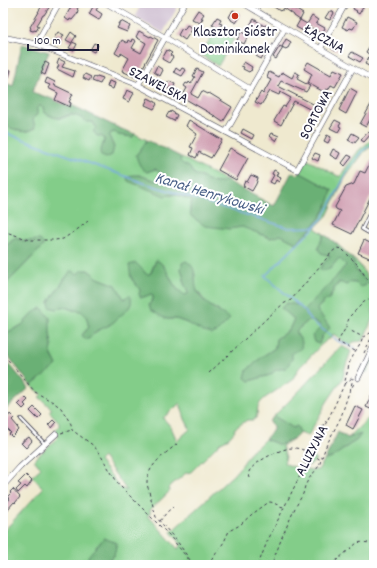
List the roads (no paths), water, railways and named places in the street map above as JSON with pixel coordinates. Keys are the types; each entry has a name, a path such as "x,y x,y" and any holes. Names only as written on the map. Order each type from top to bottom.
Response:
{"street":[{"path":"36,44 59,3"},
{"path":"106,3 250,89"},
{"path":"138,85 185,3"},
{"name":"ŁĄCZNA","path":"243,3 374,80"},
{"path":"320,49 346,3"},
{"path":"226,132 285,28"},
{"name":"SZAWELSKA","path":"3,37 36,44 138,85 298,170"},
{"name":"SORTOWA","path":"298,170 353,68"},
{"path":"358,378 374,345"},
{"path":"3,486 20,467 56,434"}],"lane":[{"path":"374,204 362,229 374,236"},
{"path":"21,419 45,444"}],"waterway":[{"name":"Kanał Henrykowski","path":"3,132 144,183 289,228 314,227 323,218 350,167 362,151 374,143"},
{"path":"314,227 265,276 305,311 310,320 338,341 355,348"}],"place":[{"name":"Klasztor Sióstr Dominikanek","path":"235,16"}]}
